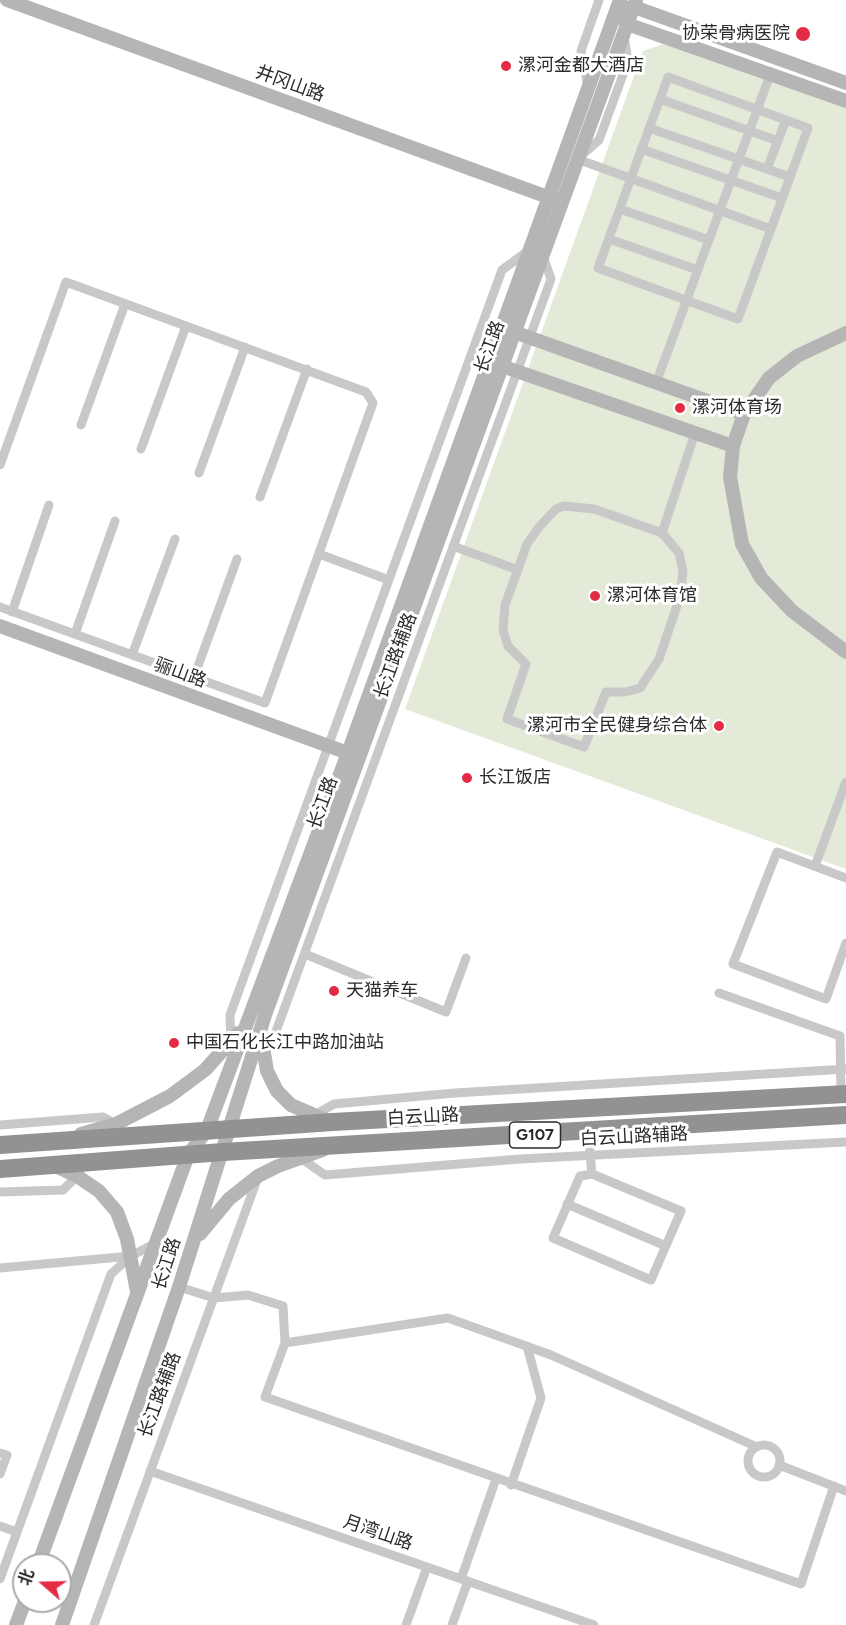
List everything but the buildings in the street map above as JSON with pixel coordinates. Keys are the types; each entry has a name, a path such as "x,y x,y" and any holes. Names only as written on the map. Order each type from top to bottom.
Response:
{"highway":[{"name":"白云山路","path":"0,1145 207,1130 230,1131 293,1127 333,1122 844,1094"},
{"name":"白云山路","path":"0,1169 224,1152 294,1154 327,1148 846,1115"}],"main road":[{"name":"井冈山路","path":"7,0 555,200"},
{"name":"长江路","path":"62,1625 179,1287 261,1031 495,364 528,251 577,159 635,3"},
{"path":"846,83 635,3 619,5 625,29 846,101"},
{"name":"长江路","path":"42,1553 188,1155 207,1130 233,1055 495,364 514,332 542,254 555,200 589,88 619,5"},
{"path":"514,332 744,414"},
{"path":"846,333 833,337 797,357 769,378 744,414 733,446 730,477 734,512 742,544 761,578 792,611 846,652"},
{"path":"495,364 733,446"},
{"name":"骊山路","path":"0,626 348,753"},
{"path":"53,1141 116,1124 170,1096 196,1077 221,1054 246,1025"},
{"path":"261,1031 267,1071 277,1091 291,1105 313,1116 333,1122"},
{"path":"207,1130 224,1152"},
{"path":"194,1240 229,1199 258,1176 294,1154"},
{"path":"53,1166 77,1176 99,1191 117,1212 131,1256 137,1294"}],"street":[{"path":"589,88 581,51 599,0"},
{"path":"656,383 770,75"},
{"path":"668,77 757,109 808,128 738,319 598,268 668,77"},
{"path":"660,99 778,141"},
{"path":"767,170 786,120"},
{"path":"649,128 790,177"},
{"path":"641,149 782,198"},
{"path":"577,159 771,229"},
{"path":"620,209 709,240"},
{"path":"609,239 698,270"},
{"name":"长江路辅路","path":"233,1055 231,1015 502,270 528,251"},
{"name":"长江路辅路","path":"251,1061 276,1034 530,338 551,279 542,254"},
{"path":"0,465 66,282 366,392 373,403 265,703 0,607"},
{"path":"81,425 125,304"},
{"path":"141,449 186,326"},
{"path":"198,473 245,347"},
{"path":"260,498 307,369"},
{"path":"662,533 695,433"},
{"path":"12,612 49,505"},
{"path":"564,506 594,509 662,533 679,553 683,571 680,597 659,659 640,688 625,692 606,692 584,747 507,719 526,664 508,646 503,630 505,605 528,544 539,527 556,509 564,506"},
{"path":"75,634 114,521"},
{"path":"132,655 175,539"},
{"path":"453,546 518,570"},
{"path":"319,554 389,580"},
{"path":"194,677 237,559"},
{"path":"815,866 846,782"},
{"path":"846,878 777,852 733,963 826,999 846,943"},
{"path":"304,954 446,1012 466,958"},
{"path":"719,993 840,1036 844,1094"},
{"path":"293,1127 334,1104 843,1069"},
{"path":"0,1125 103,1118 134,1137"},
{"path":"588,1132 592,1174"},
{"name":"白云山路辅路","path":"294,1154 325,1175 591,1155 846,1142"},
{"path":"0,1192 63,1190 92,1163"},
{"path":"592,1174 681,1211 651,1280 553,1238 580,1176 592,1174"},
{"name":"长江路辅路","path":"94,1625 258,1176"},
{"path":"567,1204 666,1246"},
{"path":"0,1579 111,1274 131,1256 154,1244"},
{"path":"0,1268 131,1256"},
{"path":"179,1287 214,1298 248,1296 283,1306 285,1342 265,1397 511,1485 801,1584 834,1486"},
{"path":"285,1342 448,1318 527,1346 757,1447 767,1445 776,1450 779,1465"},
{"path":"511,1485 542,1398 527,1346"},
{"path":"757,1447 748,1459 754,1473 769,1476 779,1465"},
{"path":"0,1453 7,1455 0,1474"},
{"path":"779,1465 846,1491"},
{"name":"月湾山路","path":"150,1471 594,1625"},
{"path":"452,1625 496,1479"},
{"path":"0,1526 17,1532"},
{"path":"406,1625 427,1568"}],"green space":[{"name":"漯河体育场","path":"664,44 846,108 846,869 405,709 643,51"}],"place":[{"name":"协荣骨病医院","path":"803,34"},
{"name":"漯河金都大酒店","path":"506,66"},
{"name":"漯河体育场","path":"680,408"},
{"name":"漯河体育馆","path":"595,596"},
{"name":"漯河市全民健身综合体","path":"719,726"},
{"name":"长江饭店","path":"467,778"},
{"name":"天猫养车","path":"334,991"},
{"name":"中国石化长江中路加油站","path":"174,1043"}]}
